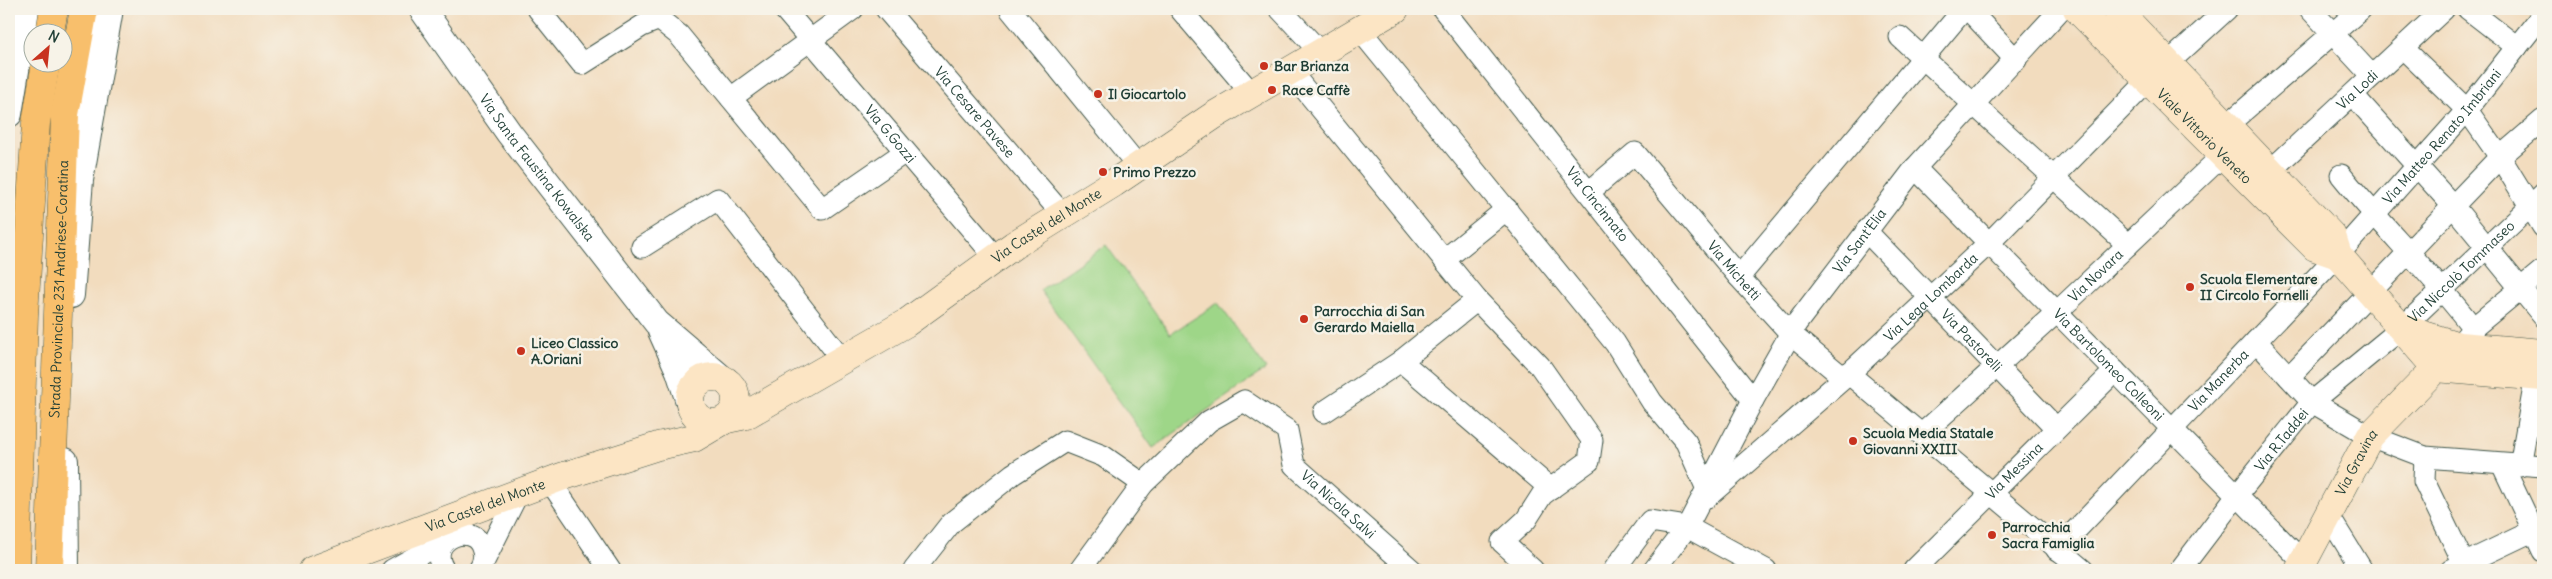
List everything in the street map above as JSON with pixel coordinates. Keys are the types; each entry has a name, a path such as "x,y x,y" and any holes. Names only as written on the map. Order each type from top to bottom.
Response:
{"highway":[{"path":"52,22 54,9"},
{"name":"Strada Provinciale 231 Andriese-Coratina","path":"49,570 65,114 84,9"},
{"name":"Strada Provinciale 231 Andriese-Coratina","path":"16,570 24,316 36,123 44,72"}],"main road":[{"name":"Viale Vittorio Veneto","path":"2077,9 2226,126 2332,236 2338,255 2436,368"},
{"name":"Viale Vittorio Veneto","path":"2116,9 2158,72 2223,155 2315,247 2338,255"},
{"name":"Via Castel del Monte","path":"690,405 698,419 705,422 724,421 746,415 774,396 906,323 996,258 1213,116 1321,53 1376,16"},
{"path":"2402,328 2457,338 2541,368"},
{"path":"2436,368 2457,338"},
{"path":"2436,368 2541,368"},
{"name":"Via Gravina","path":"2301,566 2370,436 2436,368"},
{"name":"Via Castel del Monte","path":"658,446 676,430 690,405 692,390 697,383 710,377 762,397 774,396"},
{"path":"724,421 735,406 728,385"},
{"name":"Via Castel del Monte","path":"313,570 455,532 517,495 550,481 658,446 694,438 724,421"}],"street":[{"path":"9,114 26,9"},
{"path":"66,570 65,476 69,314 80,180 110,9"},
{"name":"Via Santa Faustina Kowalska","path":"422,9 509,133 657,323"},
{"path":"538,9 582,64 642,26 659,20 679,35 822,209 905,152"},
{"name":"Via G.Gozzi","path":"784,9 996,258"},
{"path":"731,98 853,9"},
{"name":"Via Cesare Pavese","path":"886,9 1062,215"},
{"path":"1010,9 1138,166"},
{"path":"1180,9 1252,94"},
{"path":"1280,9 1321,53"},
{"name":"Via Cincinnato","path":"1443,9 1753,400"},
{"path":"1739,277 1922,58 1966,9 2016,60"},
{"name":"Via Sant'Elia","path":"1687,527 1753,400 1796,324 1916,168 2061,9"},
{"name":"Via Lega Lombarda","path":"1703,495 1846,375 1931,297 1989,243 2158,72 2227,9"},
{"path":"2310,9 2372,76"},
{"path":"2226,126 2361,9"},
{"name":"Via Lodi","path":"2270,171 2354,95 2444,9"},
{"path":"2468,9 2517,47"},
{"name":"Via Matteo Renato Imbriani","path":"2338,255 2467,110 2543,14"},
{"path":"1376,16 1507,209 1615,343 1652,402 1686,442 1703,495"},
{"path":"1900,37 2052,178 2128,245"},
{"path":"2403,48 2467,110 2500,157 2536,199 2543,227"},
{"path":"1290,71 1477,300 1540,366 1592,440 1589,461 1542,495 1526,520 1502,542 1533,570"},
{"path":"2354,95 2453,206 2543,316"},
{"path":"2289,377 2371,294 2500,157 2543,120"},
{"name":"Via Michetti","path":"1589,192 1635,153 1739,277 1791,334 1922,434 2083,570"},
{"name":"Via Novara","path":"1922,434 2057,312 2223,155"},
{"name":"Via Bartolomeo Colleoni","path":"1916,168 2237,495 2301,566"},
{"path":"2341,175 2374,215 2444,289 2457,338 2522,289 2543,270"},
{"path":"642,247 718,199 841,358"},
{"name":"Via Niccolò Tommaseo","path":"2402,328 2536,199"},
{"path":"1444,260 1507,209"},
{"name":"Via Pastorelli","path":"1866,231 2056,428"},
{"name":"Via Manerba","path":"2057,550 2338,255"},
{"path":"1324,412 1401,361 1477,300"},
{"path":"657,323 728,385"},
{"path":"657,323 679,371 690,405"},
{"name":"Via R.Taddei","path":"2180,570 2237,495 2312,402 2402,328"},
{"path":"2256,341 2312,402 2370,436 2426,457 2543,466"},
{"path":"1401,361 1551,488"},
{"path":"2541,368 2511,465 2538,529 2543,552"},
{"name":"Via Messina","path":"1914,570 1993,494 2056,428 2115,371"},
{"name":"Via Nicola Salvi","path":"1080,570 1143,484 1209,421 1244,401 1287,430 1294,465 1412,570"},
{"path":"914,570 951,523 1013,474 1065,441 1103,456 1143,484"},
{"path":"2426,457 2424,481 2460,568 2538,529"},
{"path":"550,481 610,570"},
{"path":"482,566 517,495"},
{"path":"2328,515 2362,570"},
{"path":"1614,570 1650,521 1687,527 1766,570"},
{"path":"1654,570 1687,527"},
{"path":"392,570 455,532 475,538 483,548 482,566"},
{"path":"444,570 439,559 440,552 455,532"}],"green space":[{"path":"1106,245 1170,334 1218,303 1266,369 1153,448 1040,290"}],"place":[{"name":"Bar Brianza","path":"1264,66"},
{"name":"Race Caffè","path":"1272,90"},
{"name":"Il Giocartolo","path":"1098,94"},
{"name":"Primo Prezzo","path":"1103,172"},
{"name":"Scuola Elementare II Circolo Fornelli","path":"2190,287"},
{"name":"Parrocchia di San Gerardo Maiella","path":"1304,319"},
{"name":"Liceo Classico A.Oriani","path":"521,351"},
{"name":"Scuola Media Statale Giovanni XXIII","path":"1853,441"},
{"name":"Parrocchia Sacra Famiglia","path":"1992,535"}]}
